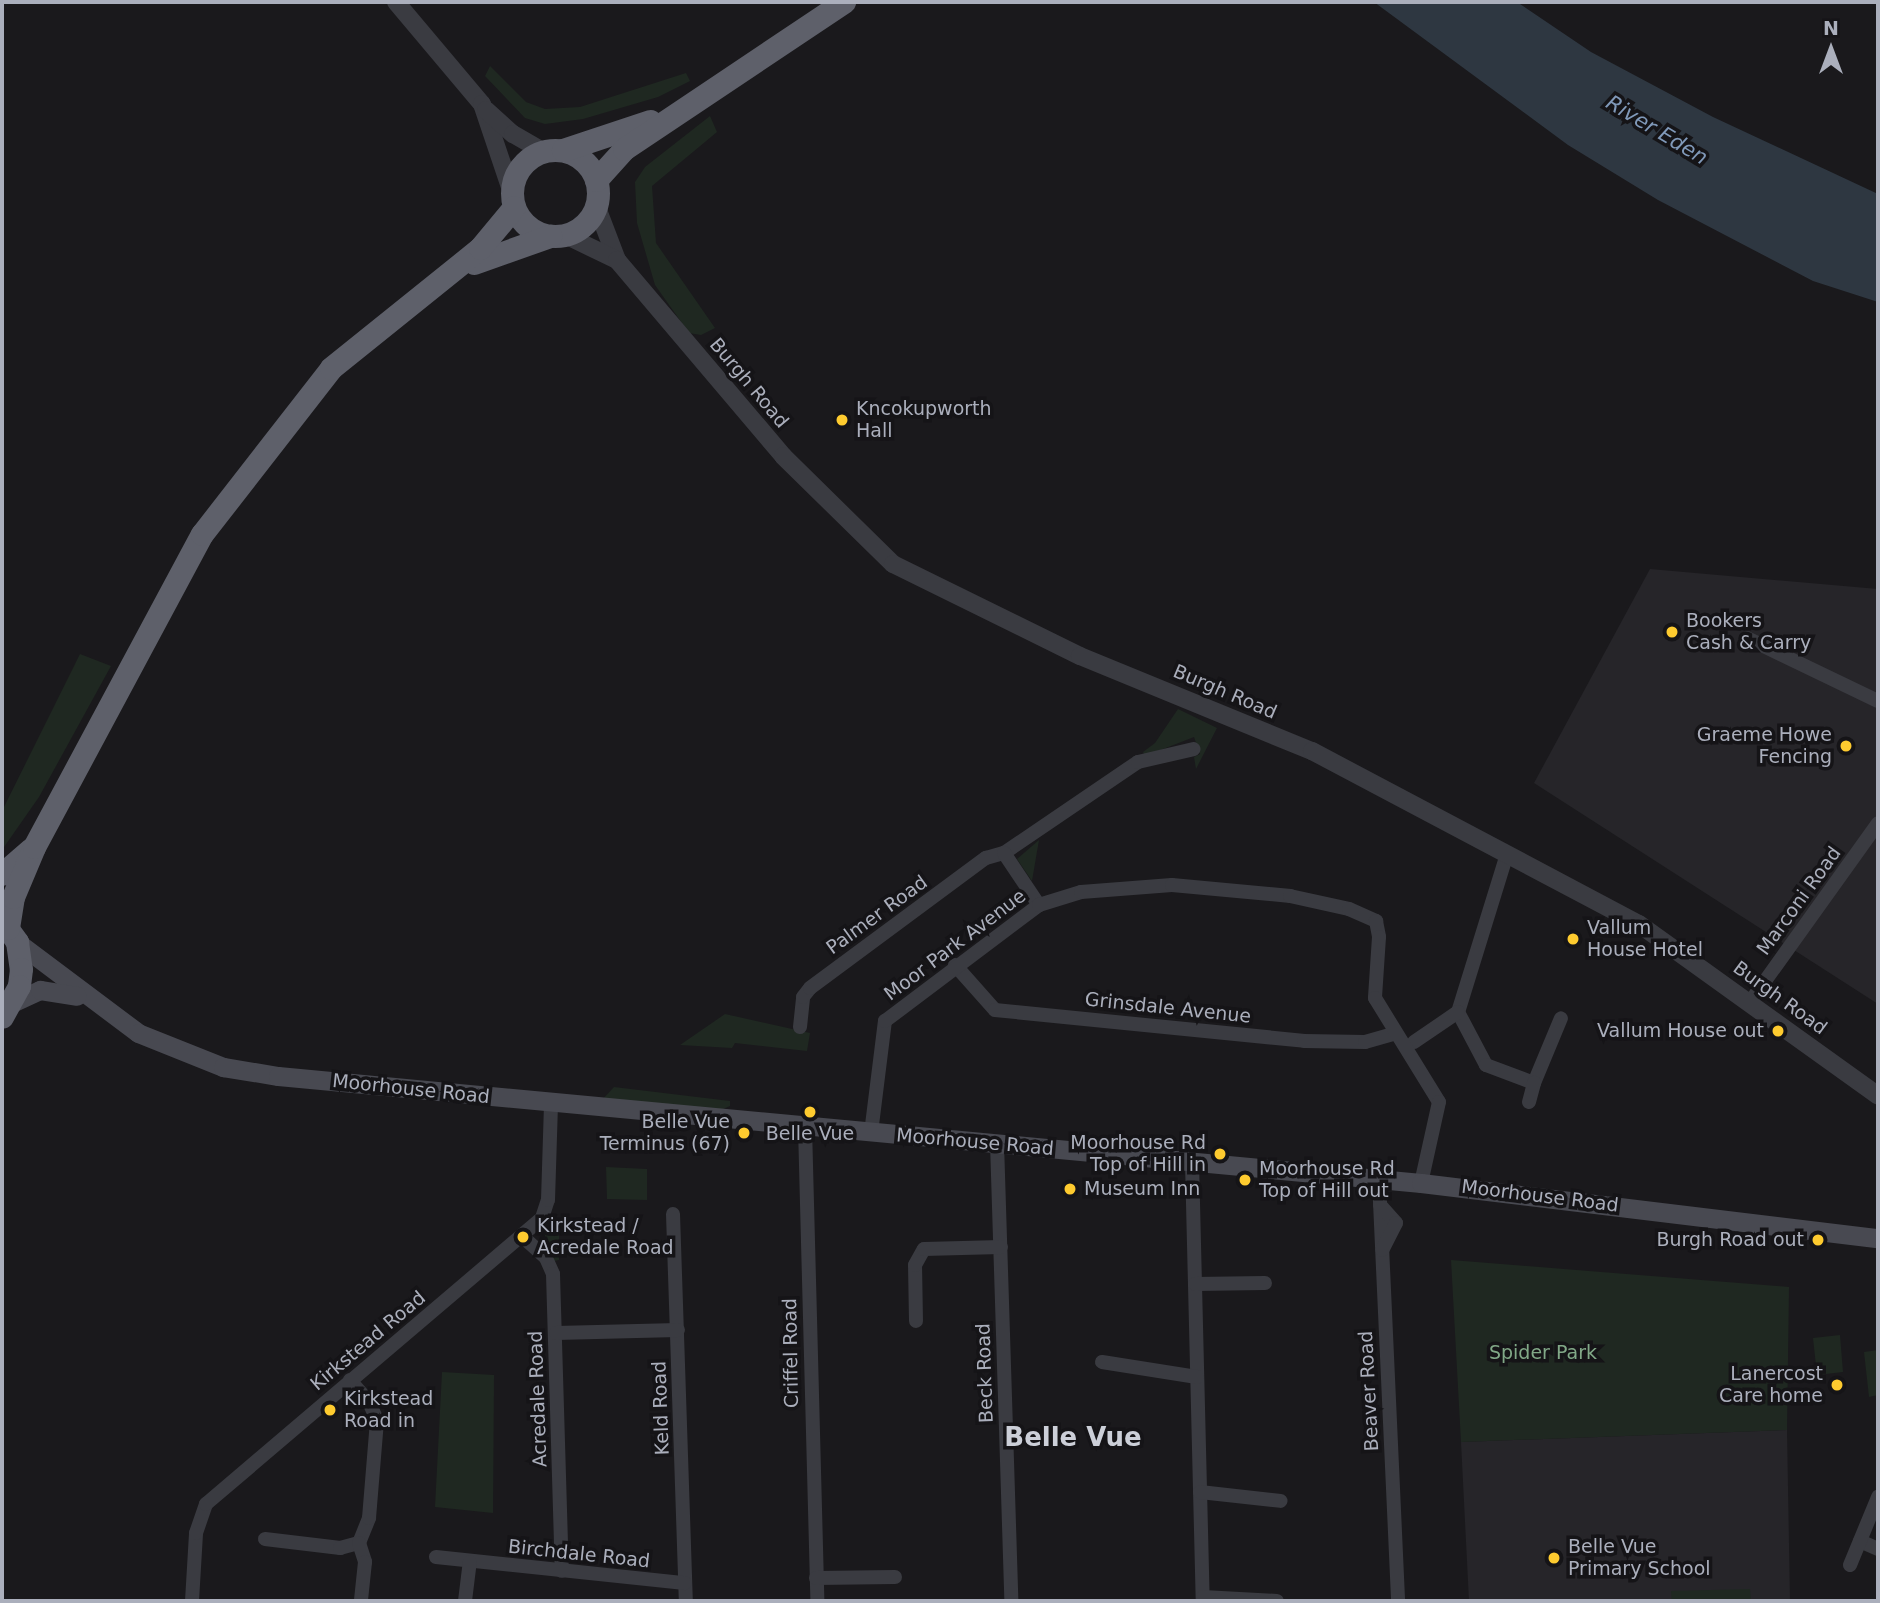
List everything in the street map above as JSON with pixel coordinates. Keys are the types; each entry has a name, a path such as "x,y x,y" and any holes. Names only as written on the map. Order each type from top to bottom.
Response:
{"highway":[{"path":"596,180 615,156 676,112 844,2"},
{"path":"5,1013 21,969 9,930 13,897 34,847 202,534 331,368 452,272 499,229 513,199 521,166 552,150 676,112"},
{"path":"452,272 512,246 579,229 596,205 596,180 584,160 552,150"},
{"path":"513,199 528,227 558,235"},
{"path":"2,874 34,847"}],"main road":[{"name":"Moorhouse Road","path":"9,930 88,1000 138,1033 223,1067 551,1104 1421,1183 1878,1238"},
{"name":"Moorhouse Road","path":"5,1013 40,990 88,1000"}],"street":[{"path":"396,2 483,108 513,134 552,150"},
{"path":"483,108 513,199"},
{"name":"Burgh Road","path":"596,205 617,260 783,456 893,564 1080,656 1312,751 1639,924 1878,1096"},
{"name":"Burgh Road","path":"558,235 617,260"},
{"path":"1746,638 1878,701"},
{"name":"Palmer Road","path":"800,1027 803,997 810,988 986,858 1004,853 1138,762 1194,749"},
{"name":"Marconi Road","path":"1750,1002 1878,823"},
{"path":"1004,853 1040,905"},
{"path":"1414,1042 1458,1012 1507,854"},
{"name":"Moor Park Avenue","path":"871,1133 886,1021 955,965 1040,905 1081,892 1172,886 1290,896 1349,909 1376,921 1379,937 1375,998 1439,1102 1421,1183"},
{"name":"Grinsdale Avenue","path":"955,965 996,1010 1304,1041 1365,1042 1396,1033"},
{"path":"1458,1012 1486,1065 1534,1083"},
{"path":"1529,1102 1561,1018"},
{"name":"Kirkstead Road","path":"192,1601 196,1533 206,1504 523,1237 542,1218 548,1200 551,1104"},
{"name":"Criffel Road","path":"805,1127 817,1601"},
{"name":"Beck Road","path":"997,1143 1011,1601"},
{"path":"1192,1161 1203,1599 1277,1601"},
{"name":"Beaver Road","path":"1379,1180 1380,1205 1396,1223 1382,1250 1398,1601"},
{"name":"Keld Road","path":"673,1214 686,1601"},
{"name":"Acredale Road","path":"523,1237 546,1258 553,1274 562,1571"},
{"path":"916,1321 915,1265 924,1249 1000,1247"},
{"path":"1195,1284 1265,1283"},
{"path":"556,1333 678,1330"},
{"path":"1102,1362 1197,1377"},
{"path":"350,1380 369,1402 377,1420 369,1518 359,1543 365,1562 361,1601"},
{"path":"1200,1492 1280,1502"},
{"path":"1850,1565 1878,1497"},
{"path":"265,1539 340,1548 359,1543"},
{"path":"1860,1541 1878,1549"},
{"name":"Birchdale Road","path":"436,1557 685,1583"},
{"path":"465,1601 470,1562"},
{"path":"816,1578 895,1577"}],"shaded area":[{"path":"1650,569 1878,589 1878,1004 1534,783"},
{"name":"Belle Vue Primary School","path":"1787,1430 1790,1601 1469,1601 1461,1442"}],"green space":[{"path":"490,66 526,102 545,109 580,107 686,73 690,81 658,97 583,119 545,124 525,118 485,76"},
{"path":"710,116 717,132 652,186 656,243 715,328 701,335 689,333 655,285 637,223 635,182 645,167"},
{"path":"80,654 111,666 39,797 2,850 2,811"},
{"path":"1178,709 1217,728 1196,769 1194,757 1200,754 1194,737 1145,756 1143,752 1155,743"},
{"path":"1039,840 1032,881 1017,859"},
{"path":"725,1014 810,1033 807,1051 735,1043 732,1048 680,1045"},
{"path":"614,1087 730,1101 730,1106 721,1110 601,1101"},
{"path":"606,1167 647,1169 647,1200 607,1199"},
{"path":"546,1224 559,1229 559,1260 554,1261 543,1246"},
{"name":"Spider Park","path":"1451,1260 1789,1287 1787,1430 1461,1442"},
{"path":"1840,1335 1843,1372 1817,1375 1813,1338"},
{"path":"1878,1350 1878,1395 1869,1397 1864,1352"},
{"path":"442,1372 494,1375 493,1513 435,1507"},
{"path":"1750,1589 1751,1601 1672,1601 1671,1591"}],"water":[{"name":"River Eden","path":"1374,2 1517,2 1591,52 1713,117 1878,194 1878,302 1813,281 1658,200 1568,145"}],"place":[{"name":"Kncokupworth Hall","path":"842,420"},
{"name":"Bookers Cash & Carry","path":"1672,632"},
{"name":"Graeme Howe Fencing","path":"1846,746"},
{"name":"Vallum House Hotel","path":"1573,939"},
{"name":"Vallum House out","path":"1778,1031"},
{"name":"Belle Vue","path":"810,1112"},
{"name":"Belle Vue Terminus (67)","path":"744,1133"},
{"name":"Moorhouse Rd Top of Hill in","path":"1220,1154"},
{"name":"Moorhouse Rd Top of Hill out","path":"1245,1180"},
{"name":"Museum Inn","path":"1070,1189"},
{"name":"Kirkstead / Acredale Road","path":"523,1237"},
{"name":"Burgh Road out","path":"1818,1240"},
{"name":"Lanercost Care home","path":"1837,1385"},
{"name":"Kirkstead Road in","path":"330,1410"},
{"name":"Belle Vue Primary School","path":"1554,1558"}],"district":[{"name":"Belle Vue","path":"1073,1438"}]}
